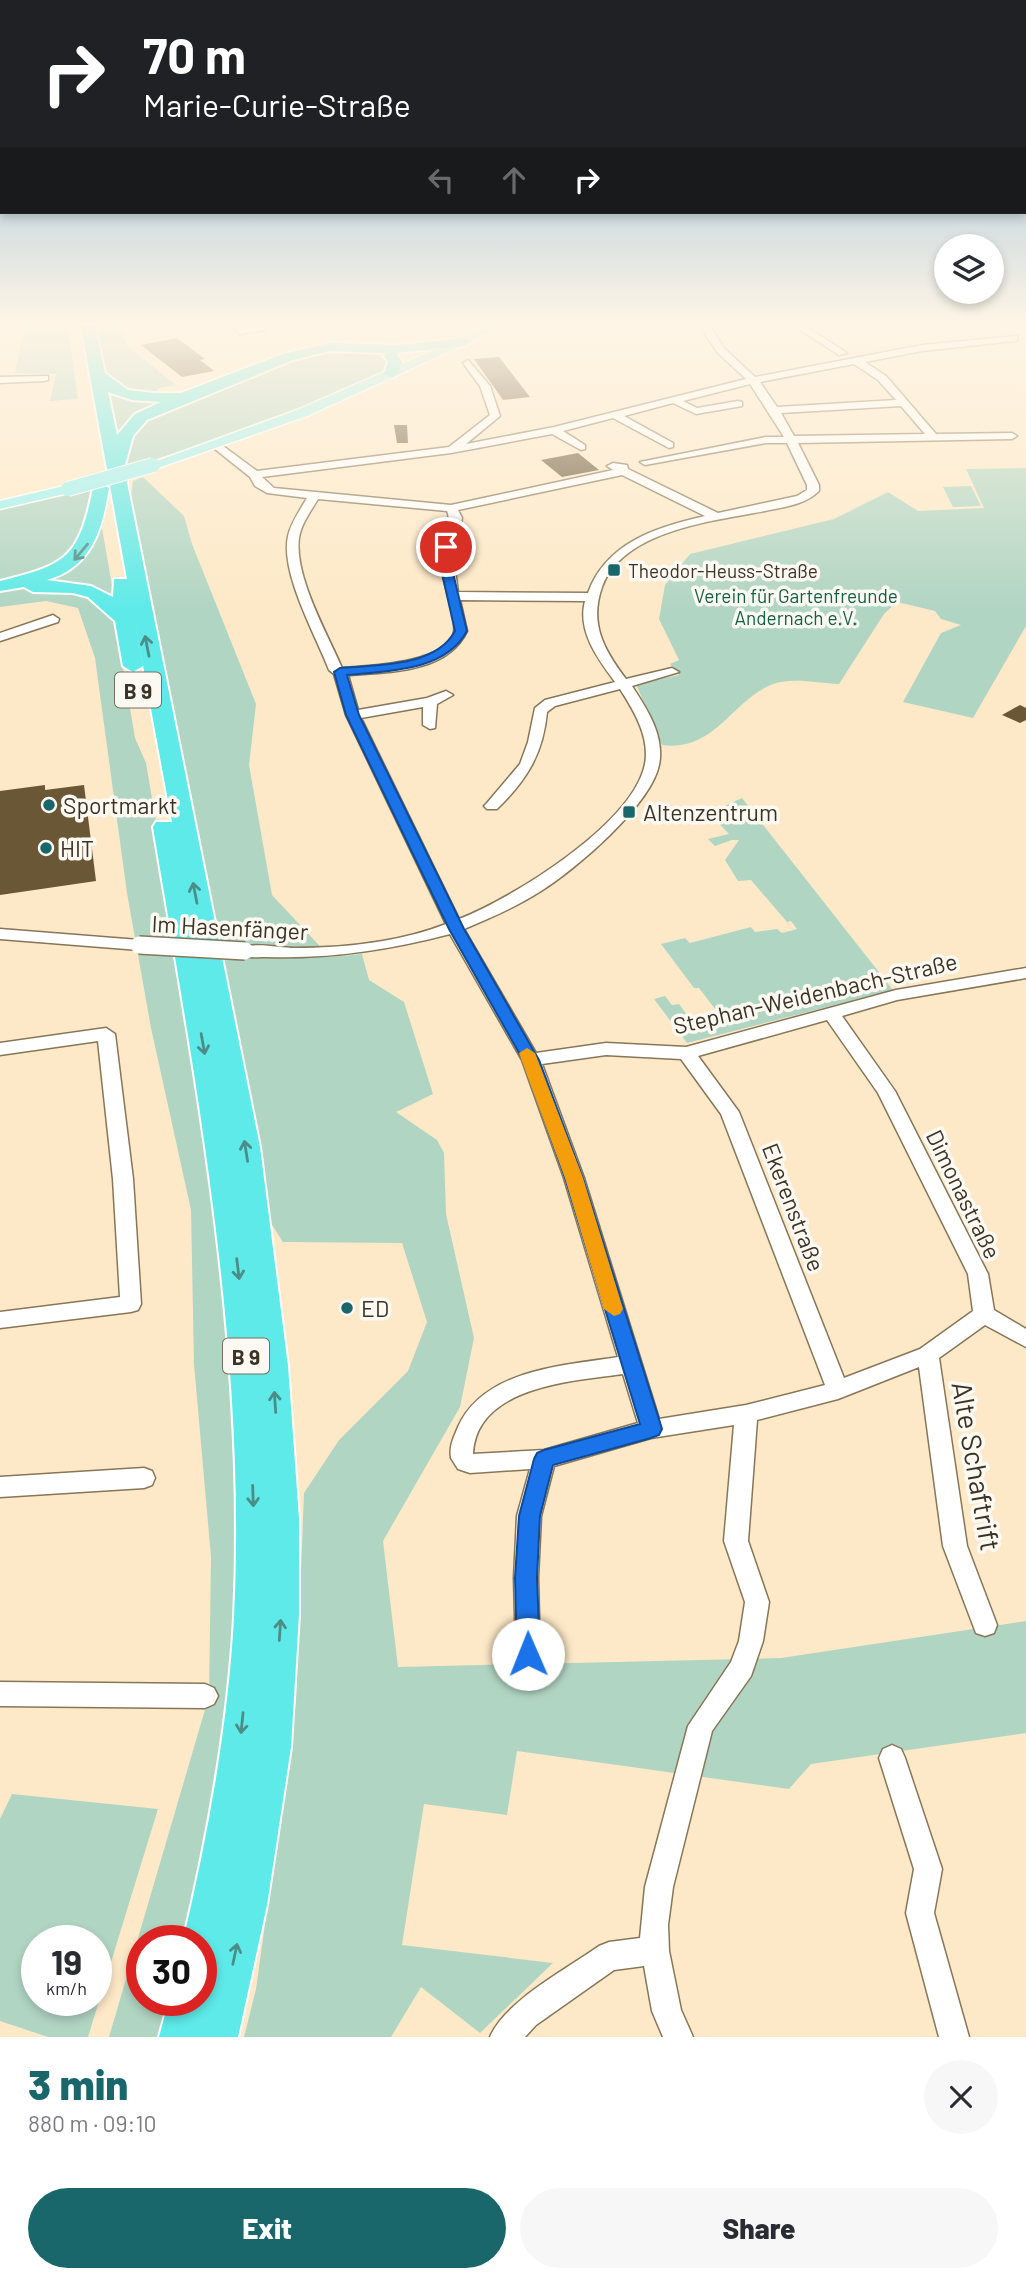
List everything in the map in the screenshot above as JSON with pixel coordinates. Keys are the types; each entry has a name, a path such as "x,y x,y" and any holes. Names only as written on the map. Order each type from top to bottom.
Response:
{"highway":[{"name":"B 9","path":"91,421 121,584 124,620 222,1149 248,1374 254,1523 252,1618 238,1762 207,1925"},
{"name":"B 9","path":"105,421 246,1147 266,1308 279,1459 281,1614 271,1747 246,1905 216,2037"},
{"path":"114,472 125,435 137,421"},
{"path":"1,586 60,569 83,551 96,525 101,488"},
{"path":"1,586 63,586 91,591 113,604 124,620"},
{"path":"181,2037 187,2016"}],"main road":[{"path":"0,505 153,465 215,445 274,421"}],"street":[{"path":"451,450 488,421"},
{"path":"255,475 451,450 587,421"},
{"path":"626,421 669,445"},
{"path":"456,929 496,911 550,881 601,835 652,773 654,752 648,729 625,683 604,663 591,634 591,597 599,578 615,556 633,544 716,517 799,499 813,491 813,485 779,421"},
{"path":"920,421 933,437"},
{"path":"554,430 581,447"},
{"path":"645,462 766,440 1012,436"},
{"path":"215,445 255,475 259,485 271,491 451,508 622,469"},
{"path":"609,464 716,517"},
{"path":"314,496 293,538 294,559 326,646 336,670 340,672 353,715 456,929 531,1060 574,1178 651,1429"},
{"path":"340,672 387,668 430,658 453,646 461,631 446,569 446,547 456,518 451,508"},
{"path":"454,596 591,597"},
{"path":"0,637 53,619"},
{"path":"492,806 519,779 537,745 540,711 550,703 672,672"},
{"path":"353,715 430,702 446,695"},
{"path":"430,702 430,725"},
{"name":"Im Hasenfänger","path":"0,934 139,945 324,954 456,929"},
{"name":"Stephan-Weidenbach-Straße","path":"531,1060 606,1049 686,1053 896,995 1026,973"},
{"name":"Dimonastraße","path":"831,1013 886,1091 978,1274 984,1314"},
{"path":"0,1049 106,1034 123,1179 131,1304 0,1320"},
{"name":"Ekerenstraße","path":"686,1053 730,1112 838,1390"},
{"path":"630,1364 529,1382 499,1394 467,1427 460,1454 463,1461 470,1464 544,1459 651,1429 746,1414 838,1390 928,1355 984,1314 1026,1339"},
{"name":"Alte Schaftrift","path":"928,1355 955,1546 985,1625"},
{"path":"678,2037 667,2011 655,1951 659,1887 677,1811 702,1726 742,1668 751,1641 757,1602 736,1541 746,1414"},
{"path":"528,1654 526,1578 529,1516 544,1459"},
{"path":"0,1487 144,1478"},
{"path":"0,1694 205,1696"},
{"path":"892,1758 928,1869 920,1913 954,2037"},
{"path":"505,2037 526,2015 609,1956 655,1951"}],"green space":[{"path":"112,421 141,421 117,445"},
{"path":"265,421 127,467 128,446 138,423"},
{"name":"Verein für Gartenfreunde Andernach e.V.","path":"1026,468 1026,626 973,718 903,702 941,633 961,625 941,619 935,611 897,602 884,614 839,684 797,681 773,684 759,691 710,733 696,741 680,745 662,745 636,684 679,675 670,664 679,660 659,619 665,585 690,554 834,519 888,492 918,511 984,508 966,469"},
{"path":"143,477 184,516 192,544 256,704 249,765 272,895 330,957 362,954 369,980 404,1002 433,1094 396,1112 437,1140 444,1153 446,1214 474,1338 460,1407 383,1541 398,1667 781,1658 1026,1621 1026,1733 811,1764 789,1789 517,1751 507,1815 424,1804 402,1945 553,1963 480,2033 421,1987 391,2037 244,2037 256,1989 296,1700 304,1493 339,1440 408,1371 427,1322 402,1243 283,1242 265,1214 130,503 133,481"},
{"path":"971,486 981,506 953,507 943,487"},
{"path":"93,488 93,523 70,560 0,583 0,510"},
{"path":"102,528 114,597 41,579 89,549"},
{"path":"0,590 80,590 114,615 135,738 146,763 221,1203 236,1333 238,1614 225,1758 192,1925 142,1925 209,1696 211,1557 194,1364 191,1210 151,1028 127,893 95,658 78,608 46,601 0,607"},
{"path":"742,798 893,990 687,1043 654,999 665,996 672,1005 679,1004 695,1026 722,1018 699,988 694,988 661,944 685,938 690,943 751,927 755,932 777,929 782,933 797,929 791,921 787,922 751,880 738,881 725,860 739,840 715,846 708,839 729,834 709,813"},
{"path":"12,1794 158,1809 112,1959 112,1925 21,1925 21,2016 94,2016 88,2037 48,2037 0,2021 0,1819"},
{"path":"126,1979 126,2016 169,2016 163,2037 109,2037"}],"building":[{"path":"394,425 407,425 408,443 397,443"},
{"path":"578,453 599,470 562,477 541,460"},
{"path":"1020,705 1026,708 1026,720 1020,723 1002,715"},
{"name":"HIT","path":"45,785 45,790 84,785 96,881 0,895 0,791"}],"slow traffic":[{"path":"527,1053 574,1178 614,1309"}],"place":[{"name":"Theodor-Heuss-Straße","path":"614,570"},
{"name":"Sportmarkt","path":"49,805"},
{"name":"Altenzentrum","path":"629,812"},
{"name":"HIT","path":"46,848"},
{"name":"ED","path":"347,1308"}],"route":[{"path":"446,547 446,569 461,631 453,646 430,658 387,668 340,672 353,715 456,929 531,1060 574,1178 651,1429 544,1459 529,1516 526,1578 528,1654"}]}
